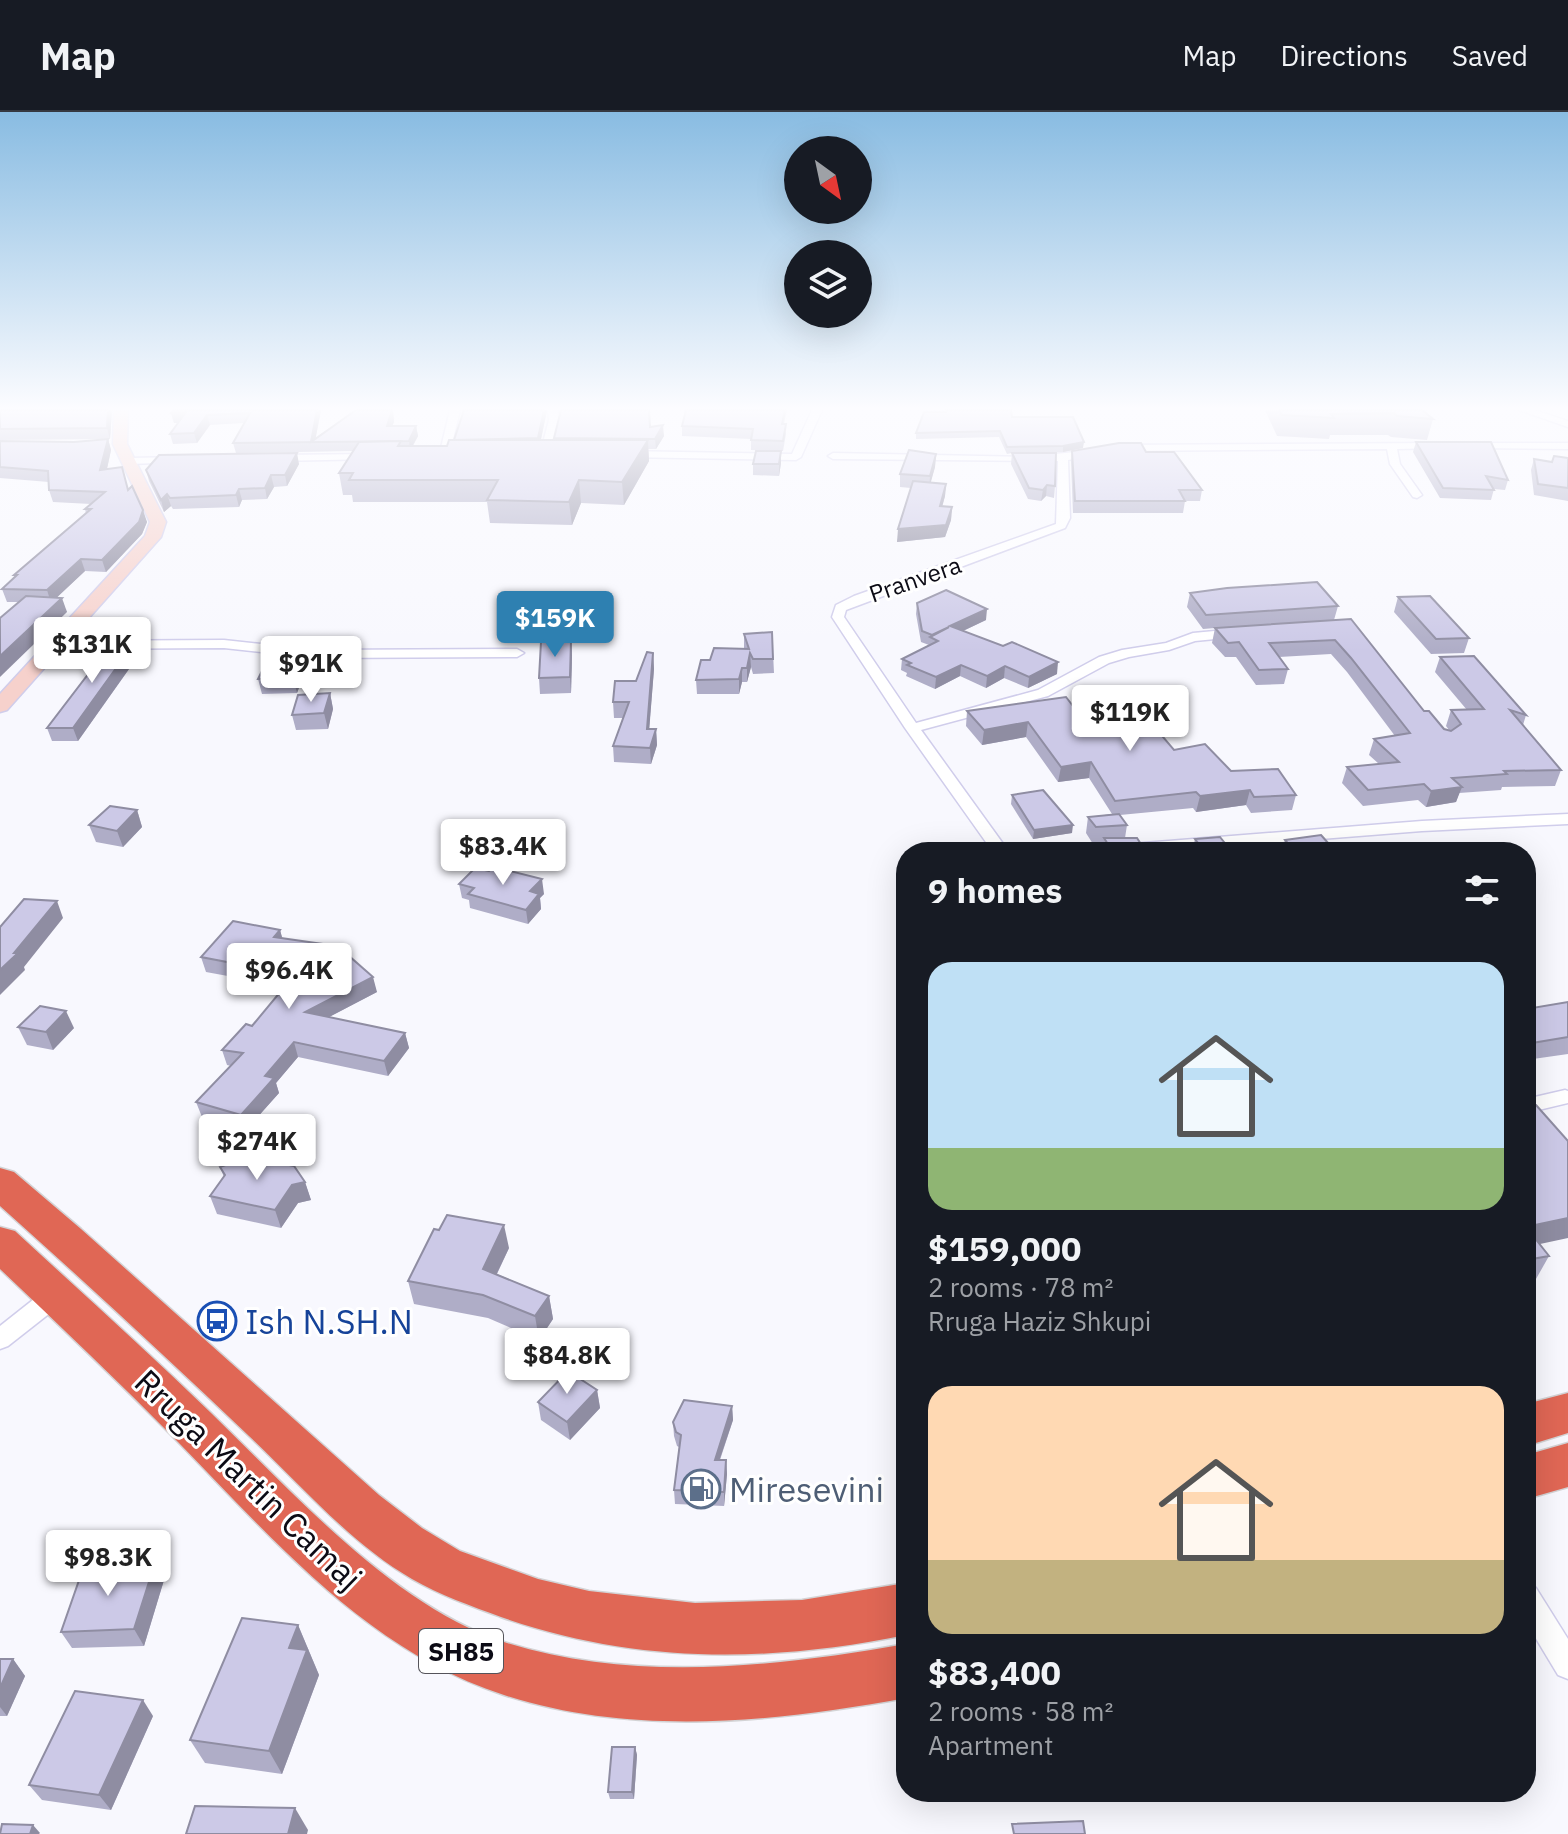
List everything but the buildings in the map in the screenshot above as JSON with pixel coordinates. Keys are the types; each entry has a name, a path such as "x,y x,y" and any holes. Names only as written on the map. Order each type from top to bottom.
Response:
{"highway":[{"name":"Rruga Martin Camaj","path":"0,1183 119,1285 357,1505 401,1542 430,1561 513,1596 573,1614 622,1624 772,1629 857,1620 896,1611"},
{"name":"Rruga Martin Camaj","path":"0,1243 331,1564 371,1596 456,1649 501,1667 556,1681 613,1690 671,1693 793,1689 896,1673"},
{"path":"1536,1422 1568,1413"},
{"path":"1536,1474 1568,1465"}],"street":[{"path":"0,706 153,537 158,522 143,490"},
{"name":"Pranvera","path":"994,842 838,617 840,608 1061,526 1064,518 1064,490"},
{"path":"1414,490 1417,495"},
{"path":"912,728 1043,693 1104,660 1127,653 1169,646 1193,637 1250,632"},
{"path":"56,645 224,644 318,654 517,653"},
{"path":"1218,842 1406,827 1568,819"},
{"path":"1536,1104 1565,1097"},
{"path":"0,1339 56,1295"},
{"path":"1536,1613 1568,1665"}],"place":[{"name":"Ish N.SH.N","path":"217,1321"},
{"name":"Miresevini","path":"701,1489"}]}
